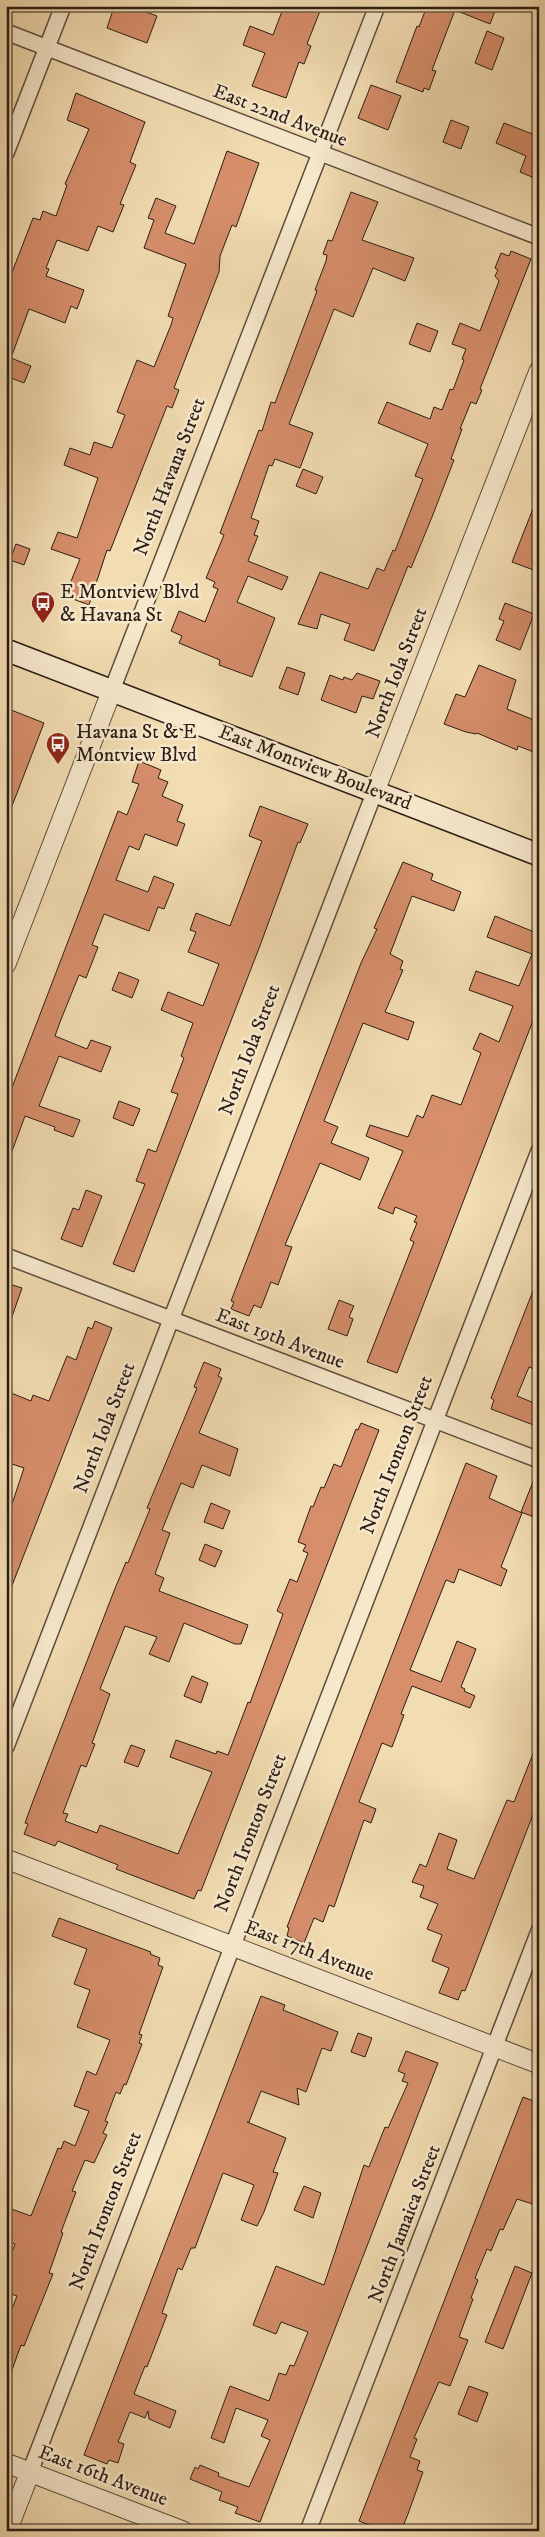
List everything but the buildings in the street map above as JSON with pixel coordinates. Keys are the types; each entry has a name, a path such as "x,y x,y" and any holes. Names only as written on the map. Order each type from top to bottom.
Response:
{"main road":[{"name":"East Montview Boulevard","path":"6,650 539,855"}],"street":[{"path":"6,153 63,6"},
{"name":"North Havana Street","path":"6,964 377,6"},
{"name":"East 22nd Avenue","path":"6,32 539,237"},
{"name":"North Iola Street","path":"6,1747 539,371"},
{"name":"North Ironton Street","path":"6,2531 539,1151"},
{"name":"East 19th Avenue","path":"6,1256 539,1460"},
{"name":"East 17th Avenue","path":"6,1859 539,2064"},
{"name":"North Jamaica Street","path":"308,2531 539,1931"},
{"name":"East 16th Avenue","path":"6,2463 183,2531"}],"place":[{"name":"E Montview Blvd & Havana St","path":"43,624"},
{"name":"Havana St & E Montview Blvd","path":"58,765"}]}
